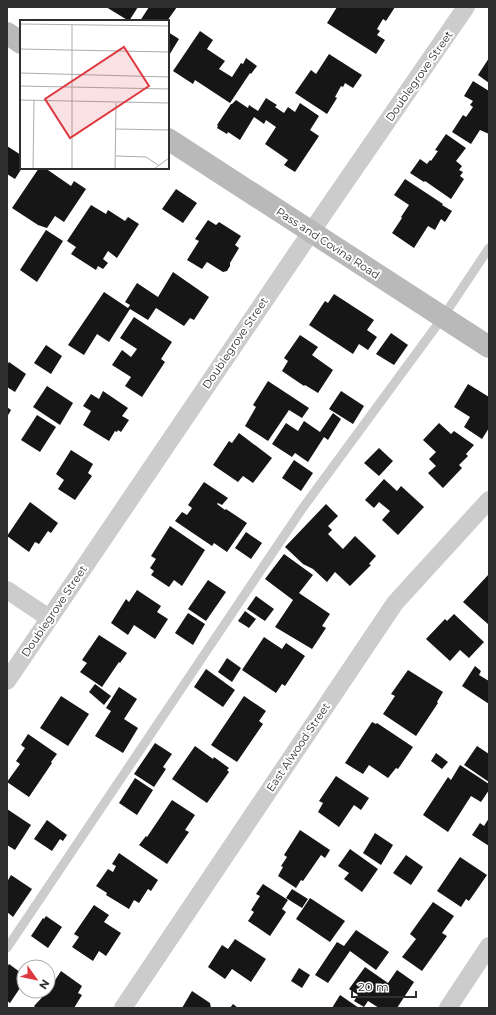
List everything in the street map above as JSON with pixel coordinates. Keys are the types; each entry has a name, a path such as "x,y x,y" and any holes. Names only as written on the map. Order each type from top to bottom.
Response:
{"street":[{"name":"Doublegrove Street","path":"7,681 311,232 466,7"},
{"path":"7,34 20,42"},
{"name":"Pass and Covina Road","path":"169,140 489,347"},
{"name":"East Alwood Street","path":"124,1008 395,603 489,500"},
{"path":"7,590 49,618"},
{"path":"448,1008 489,946"}],"lane":[{"path":"7,948 302,509 443,317 489,248"}],"building":[{"path":"106,7 138,7 130,20"},
{"path":"149,7 177,7 168,20 141,20"},
{"path":"337,7 395,7 386,21 383,19 377,29 380,31 377,35 385,40 376,54 327,23"},
{"path":"200,31 213,40 207,49 225,61 219,69 232,77 246,58 257,66 251,74 250,73 230,103 195,80 193,84 173,71"},
{"path":"169,33 179,39 169,55"},
{"path":"329,54 362,75 353,88 345,83 343,87 341,86 335,97 337,98 327,114 295,93 311,70 316,74"},
{"path":"489,58 489,83 478,75"},
{"path":"473,81 489,91 489,134 480,130 471,144 452,132 463,115 466,117 473,107 470,105 473,101 464,96"},
{"path":"266,98 277,105 275,107 284,113 288,107 295,112 300,103 319,116 310,130 319,136 295,172 284,165 288,160 265,144 276,127 266,120 264,124 254,117 240,140 228,132 227,134 217,128 217,125 231,104 236,100 248,108 249,105 258,111"},
{"path":"446,134 466,148 456,161 462,166 459,170 463,172 460,176 464,179 451,199 425,181 424,182 410,173 420,159 427,164 430,160 431,161 438,151 435,150"},
{"path":"7,146 20,154 20,169 21,169 15,179 7,174"},
{"path":"38,169 46,169 71,186 74,181 86,189 64,222 55,216 47,228 38,225 12,208"},
{"path":"405,179 452,211 445,222 441,219 435,230 428,226 414,248 392,233 409,205 394,195"},
{"path":"176,189 197,203 183,223 162,209"},
{"path":"91,205 106,214 108,210 125,221 128,217 139,224 117,258 108,251 103,259 108,263 103,269 98,266 96,270 71,254 76,247 67,241"},
{"path":"208,220 216,225 219,222 241,236 235,245 239,248 227,271 223,272 207,262 202,269 187,260 199,241 195,239"},
{"path":"46,230 63,241 37,282 20,270"},
{"path":"173,272 209,297 194,320 190,318 184,326 156,308 148,320 130,309 109,342 97,334 84,355 68,345 104,292 128,308 130,305 125,302 137,283 158,297"},
{"path":"334,294 374,320 367,330 377,337 368,350 359,344 353,354 309,325 325,301 328,303"},
{"path":"134,317 172,342 161,359 165,362 142,397 125,386 131,377 112,365 122,350 131,357 137,349 120,338"},
{"path":"391,333 408,345 394,365 376,354"},
{"path":"300,335 318,347 312,355 333,370 318,393 305,385 304,386 282,371 288,361 284,358"},
{"path":"46,345 62,356 51,374 34,363"},
{"path":"9,362 26,374 15,392 7,387 7,365"},
{"path":"268,381 309,408 302,418 289,410 268,441 245,426 256,407 253,405"},
{"path":"468,384 489,397 489,428 482,439 464,427 470,417 454,407"},
{"path":"47,386 73,403 60,425 33,407"},
{"path":"103,391 128,408 122,416 129,420 121,432 118,430 117,432 115,431 109,441 83,425 91,411 83,406 91,394 99,399"},
{"path":"341,391 364,406 353,424 329,409"},
{"path":"7,407 11,410 7,417"},
{"path":"333,413 341,419 328,440 324,437 308,462 295,453 292,457 272,444 286,423 298,431 304,421 320,432"},
{"path":"37,415 56,427 40,452 21,440"},
{"path":"439,423 451,434 454,431 474,445 466,454 468,456 459,465 462,468 443,488 428,473 436,466 429,459 436,452 423,440"},
{"path":"239,433 272,458 253,483 243,476 238,482 213,465 229,441 232,443"},
{"path":"379,448 393,461 379,476 364,463"},
{"path":"71,450 93,464 88,473 92,476 75,500 58,489 64,480 56,474"},
{"path":"294,460 313,473 301,491 282,478"},
{"path":"384,479 397,491 401,486 424,507 398,535 382,520 390,511 379,502 374,508 365,500"},
{"path":"204,482 228,498 222,505 217,504 247,523 227,552 214,543 212,546 175,521 182,512 187,515 192,508 188,505"},
{"path":"30,502 58,523 51,533 48,531 39,544 35,542 29,552 7,536"},
{"path":"326,504 338,516 328,526 332,530 328,534 343,549 355,536 376,556 369,564 371,565 350,586 335,572 327,582 313,569 303,564 285,547"},
{"path":"170,526 205,550 182,586 174,580 169,587 151,575 154,571 150,568 156,559 151,556"},
{"path":"246,532 262,543 251,559 235,548"},
{"path":"284,554 313,575 299,593 330,614 322,626 326,628 312,649 275,627 293,600 265,579"},
{"path":"489,574 489,625 463,602"},
{"path":"208,580 226,592 206,621 188,609"},
{"path":"137,590 161,606 157,612 168,619 155,639 134,625 128,635 111,623 126,599 129,602"},
{"path":"256,596 274,609 265,621 247,609"},
{"path":"245,611 256,619 249,628 238,621"},
{"path":"188,613 205,624 193,645 175,633"},
{"path":"454,614 484,642 469,658 460,650 450,661 426,639 445,619 447,621"},
{"path":"99,635 127,653 102,687 80,672 87,663 82,660"},
{"path":"264,637 282,649 286,643 305,656 285,686 282,684 276,693 242,670"},
{"path":"227,658 241,668 232,682 218,672"},
{"path":"475,666 481,671 479,675 489,681 489,704 462,686"},
{"path":"206,669 235,690 223,707 194,687"},
{"path":"408,670 443,692 437,702 438,703 416,736 383,714 395,696 391,694"},
{"path":"95,684 111,696 104,705 89,692"},
{"path":"119,687 137,699 124,719 138,728 123,753 95,736 111,711 106,708"},
{"path":"61,696 89,714 68,746 40,728"},
{"path":"244,696 266,711 259,721 263,724 237,762 211,745"},
{"path":"372,722 377,723 413,747 398,769 396,768 388,778 369,765 363,774 345,763"},
{"path":"28,734 57,754 29,797 7,782 20,764 16,761 25,748 21,745"},
{"path":"155,743 172,754 163,767 166,769 154,787 134,774"},
{"path":"195,746 229,768 227,770 229,772 207,803 172,779"},
{"path":"477,746 489,754 489,782 464,765"},
{"path":"436,753 448,762 442,769 431,761"},
{"path":"460,765 489,784 489,790 481,802 471,796 448,832 423,815 448,777 451,780"},
{"path":"336,776 369,798 361,810 354,805 339,827 318,812 323,803 319,801"},
{"path":"135,778 153,790 137,815 119,803"},
{"path":"172,800 195,815 185,830 189,832 167,864 139,845 146,836 147,837"},
{"path":"7,809 31,825 15,850 7,845"},
{"path":"489,818 489,846 472,835 480,823 484,826"},
{"path":"47,820 67,835 63,841 60,839 52,851 34,839"},
{"path":"300,830 330,850 325,858 321,855 303,881 301,880 296,888 278,876 283,867 281,866 287,857 284,855"},
{"path":"375,833 393,845 381,865 363,853"},
{"path":"350,849 378,869 362,892 344,879 349,873 338,866"},
{"path":"119,853 158,880 151,891 148,889 139,903 134,900 129,909 106,895 107,893 96,886 108,869 113,872 116,866 112,864"},
{"path":"406,855 423,867 411,885 393,873"},
{"path":"460,857 487,875 469,901 466,899 461,907 437,891"},
{"path":"11,875 32,889 13,917 7,912 7,882"},
{"path":"263,884 288,900 282,909 286,912 270,936 248,921 254,912 251,910 260,896 256,894"},
{"path":"292,889 308,899 302,908 286,898"},
{"path":"310,898 345,921 330,942 296,919"},
{"path":"433,902 454,916 442,933 447,936 422,971 402,957 416,939 410,934"},
{"path":"94,905 109,915 104,922 121,933 106,956 99,951 93,961 72,947 79,937 74,934"},
{"path":"46,916 62,927 48,948 31,936"},
{"path":"356,930 389,952 376,970 350,951 328,983 315,975 337,942 344,946"},
{"path":"235,939 266,959 251,982 232,969 225,979 208,967 222,945 228,949"},
{"path":"9,964 16,969 16,994 10,1003 7,1001 7,967"},
{"path":"365,967 388,983 397,970 414,982 397,1008 379,1008 368,1001 364,1007 354,1001 358,995 349,989"},
{"path":"299,968 310,975 302,988 291,981"},
{"path":"61,971 82,986 78,993 82,995 74,1008 36,1008 34,1006 41,999 56,999 56,979"},
{"path":"192,991 210,1003 211,1008 182,1008"},
{"path":"340,995 359,1008 332,1008"},
{"path":"233,1004 238,1008 230,1008"}]}
